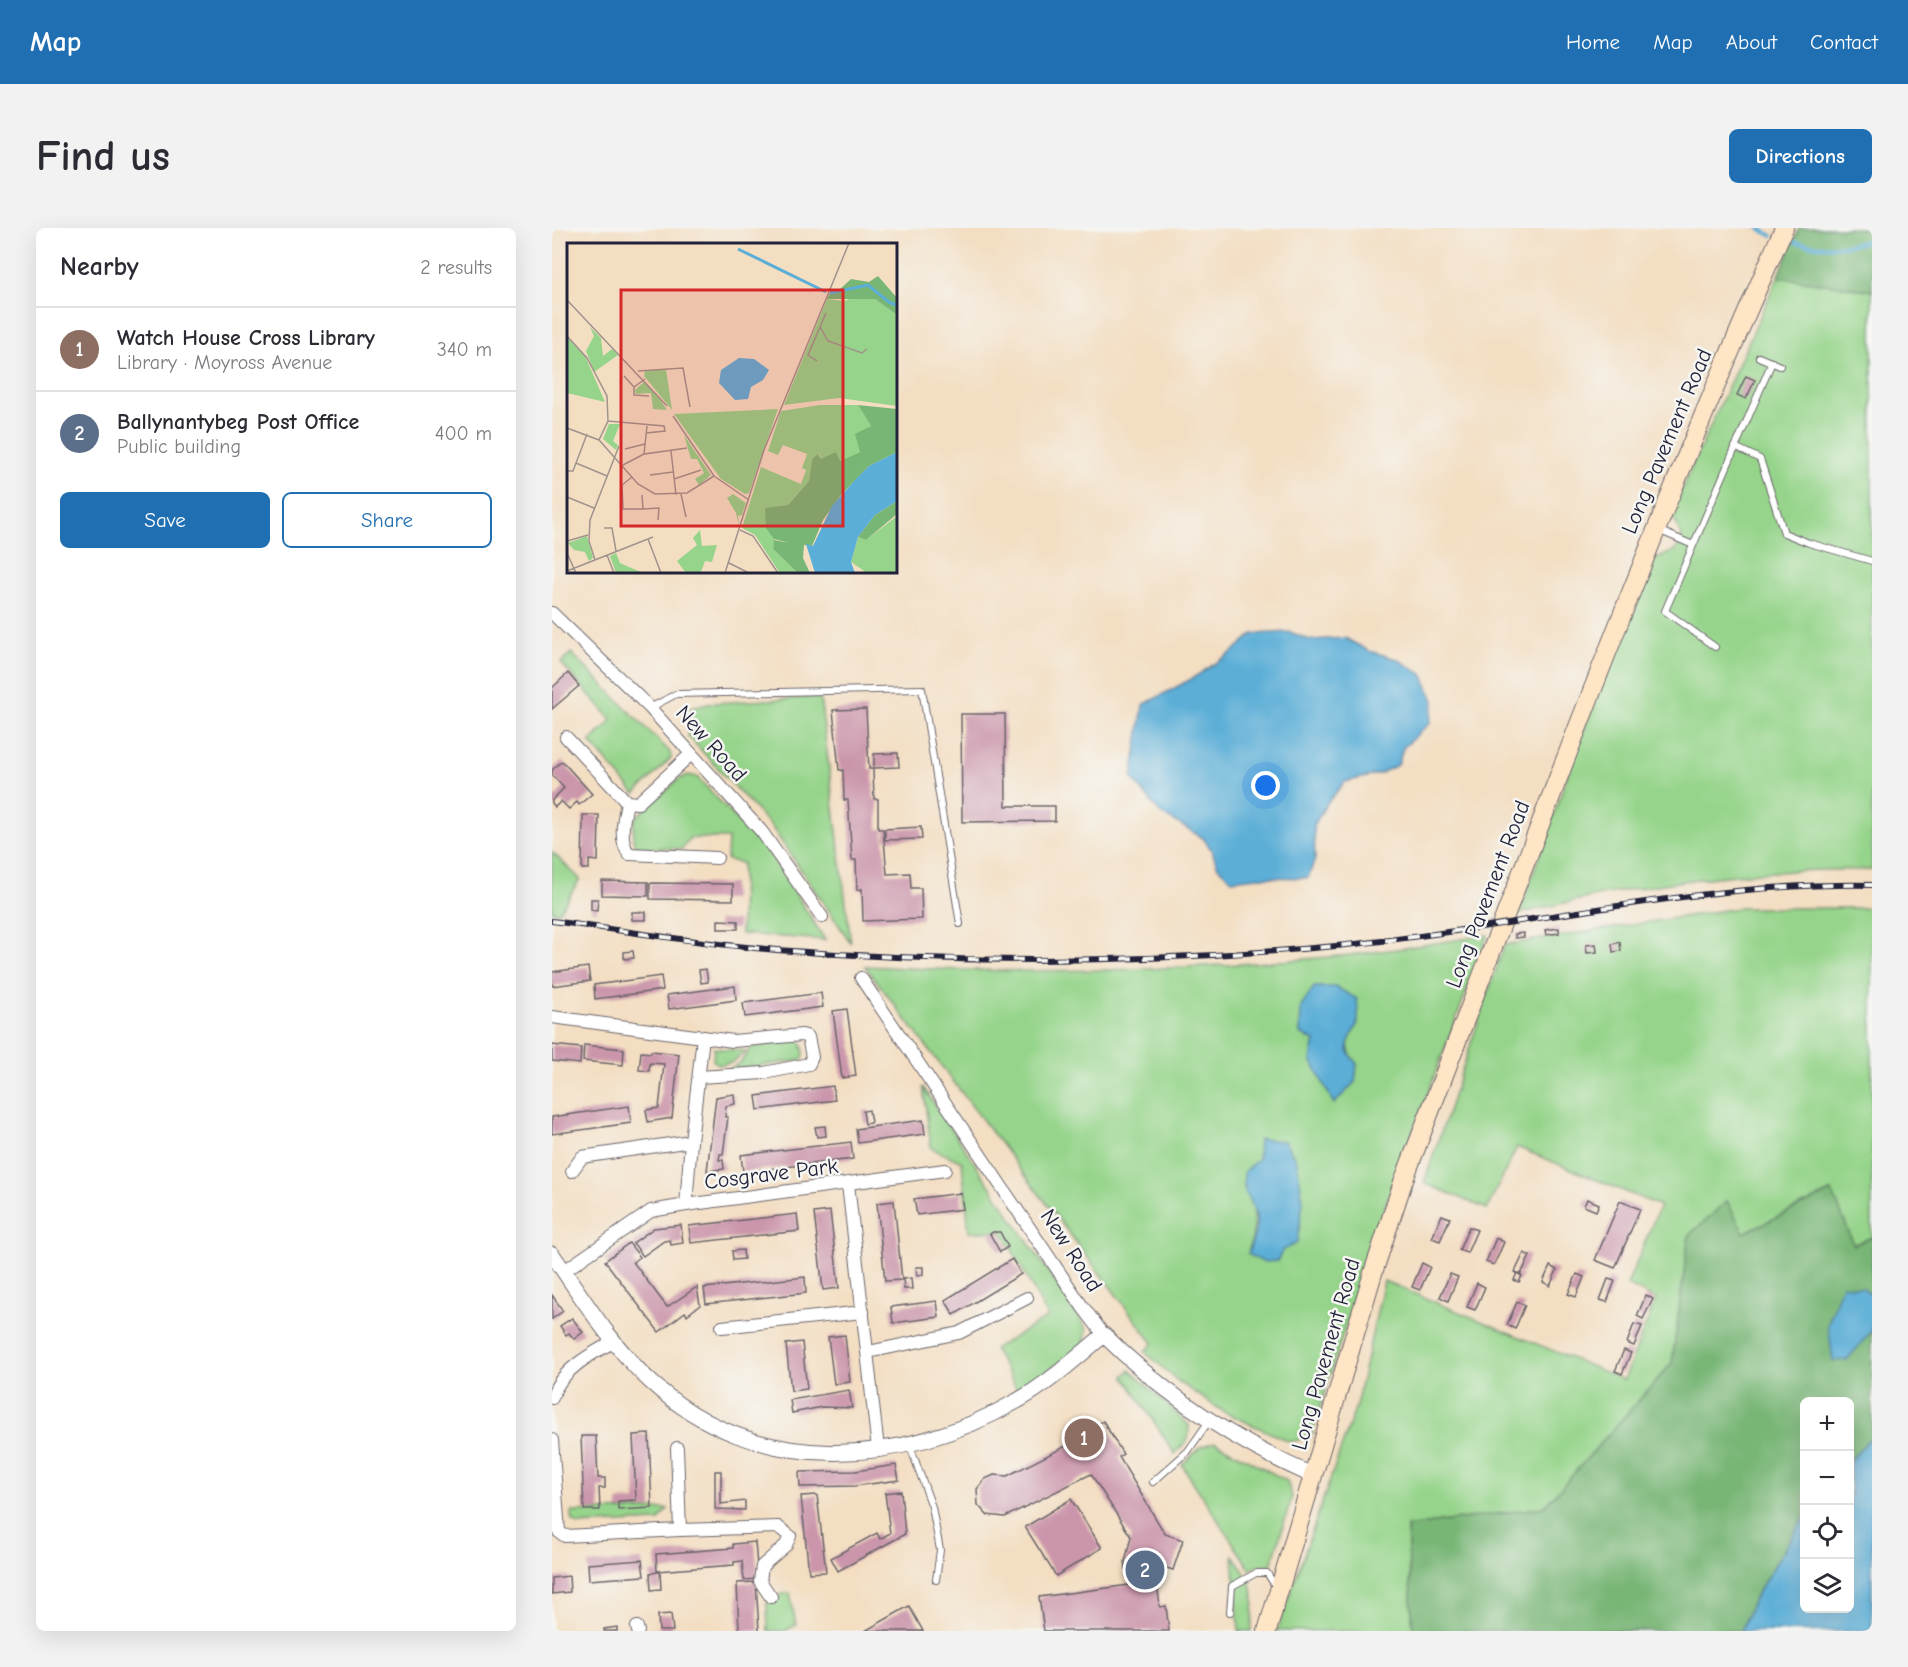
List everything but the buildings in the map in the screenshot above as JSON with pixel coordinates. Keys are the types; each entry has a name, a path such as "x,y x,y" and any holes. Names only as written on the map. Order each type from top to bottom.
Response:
{"main road":[{"name":"Long Pavement Road","path":"1267,1631 1373,1273 1403,1182 1551,793 1655,529 1720,370 1784,228"}],"street":[{"name":"New Road","path":"552,613 650,708 762,832 822,917"},
{"path":"566,737 627,802 638,803 691,754"},
{"path":"627,802 623,823 624,848 629,854 717,858"},
{"name":"New Road","path":"861,978 1082,1306 1104,1335 1127,1358 1209,1421 1279,1461 1314,1476"},
{"path":"552,1017 750,1041 802,1035 808,1037 812,1057 809,1064 764,1072 699,1077"},
{"path":"690,1141 704,1037"},
{"name":"Cosgrave Park","path":"572,1171 582,1157 690,1141 686,1205 945,1170"},
{"path":"848,1184 878,1449"},
{"path":"564,1271 651,1211 686,1205"},
{"path":"552,1254 615,1341 652,1383 705,1422 725,1432 755,1444 789,1450 822,1453 878,1449 908,1443 974,1423 1019,1400 1104,1335"},
{"path":"868,1352 959,1334 1027,1298"},
{"path":"722,1327 863,1312"},
{"path":"552,1398 554,1390 568,1373 615,1341"},
{"path":"552,1440 559,1532 565,1536 778,1527 790,1536 786,1545 762,1566 760,1581 771,1597"},
{"path":"678,1448 680,1530"}],"lane":[{"path":"1759,357 1780,366"},
{"path":"1715,647 1665,611 1772,362"},
{"path":"1735,447 1760,459 1784,532 1809,543 1872,561"},
{"path":"1655,529 1693,544"},
{"path":"650,708 676,694 922,689 960,924"},
{"path":"1153,1482 1188,1451 1209,1421"},
{"path":"908,1443 934,1518 940,1550 936,1580"},
{"path":"1230,1612 1232,1586 1256,1573 1267,1573 1278,1593"}],"green space":[{"path":"1799,228 1872,228 1872,291 1778,277"},
{"path":"1778,277 1872,291 1872,870 1783,871 1694,880 1606,894 1519,914 1577,748 1650,562 1676,550 1682,536 1671,513"},
{"path":"571,653 670,752 671,758 635,794 590,742 612,720 561,663"},
{"path":"820,697 851,943 771,826 688,736 690,708 713,703"},
{"path":"688,775 697,777 773,858 825,940 741,934 742,863 727,860 728,838 690,838 682,849 637,847 633,840 634,819 678,780"},
{"path":"552,852 580,879 559,912 552,911"},
{"path":"1738,908 1872,908 1872,1237 1854,1245 1832,1191 1743,1233 1727,1202 1689,1235 1672,1363 1544,1507 1407,1527 1413,1631 1277,1631 1356,1406 1384,1281 1624,1380 1656,1299 1627,1285 1660,1206 1517,1147 1487,1209 1424,1183 1504,945"},
{"path":"1488,935 1372,1240 1311,1437 1290,1442 1224,1412 1179,1382 1145,1352 1153,1343 865,966 1043,971 1162,968 1358,954","holes":["1301,1007 1358,1023 1348,1044 1350,1053 1357,1064 1355,1082 1334,1103 1311,1060 1315,1041 1300,1034","1258,1159 1263,1262 1248,1254 1254,1213 1244,1172"]},
{"path":"797,1040 801,1042 804,1052 803,1060 728,1070 740,1063 752,1047"},
{"path":"714,1048 746,1051 733,1062 719,1065 713,1060"},
{"path":"923,1087 1087,1329 1084,1344 1039,1378 1017,1389 994,1349 1048,1317 1002,1231 969,1232 962,1162 931,1148"},
{"path":"1832,1191 1854,1245 1872,1237 1872,1436 1854,1456 1854,1397 1800,1397 1800,1524 1755,1597 1741,1631 1413,1631 1407,1527 1544,1507 1672,1363 1689,1235 1727,1201 1744,1233"},
{"path":"1130,1370 1189,1425 1188,1439 1175,1454 1124,1376"},
{"path":"1215,1442 1287,1481 1292,1497 1271,1566 1260,1565 1250,1569 1182,1465 1200,1447"},
{"path":"668,1509 659,1521 579,1525 573,1521 571,1512"},
{"path":"1233,1556 1250,1583 1254,1598 1251,1631 1239,1631"},
{"path":"790,1593 796,1625 785,1631 768,1631 767,1603 782,1594"}],"water":[{"path":"1290,632 1310,640 1345,638 1369,651 1397,659 1422,674 1434,700 1430,723 1403,748 1398,765 1379,774 1345,782 1327,803 1314,825 1315,859 1308,878 1258,877 1232,880 1218,867 1211,849 1203,838 1160,813 1132,778 1143,705 1193,678 1230,654 1253,634"},
{"path":"1314,987 1336,987 1357,999 1358,1022 1348,1044 1349,1052 1357,1064 1355,1082 1334,1104 1311,1060 1315,1041 1300,1034 1301,1007"},
{"path":"1259,1139 1284,1141 1297,1161 1303,1202 1297,1243 1283,1250 1277,1261 1263,1262 1248,1254 1256,1217 1245,1192 1244,1172 1258,1159"},
{"path":"1842,1285 1863,1288 1872,1296 1872,1330 1847,1360 1833,1361 1828,1324"},
{"path":"1872,1436 1872,1631 1741,1631 1755,1597 1800,1524 1800,1613 1854,1613 1854,1456"}],"waterway":[{"path":"1759,228 1772,236"},
{"path":"1791,241 1832,246 1851,245 1872,240"}],"railway":[{"path":"552,921 777,950 916,958 1056,960 1197,956 1336,946 1470,929 1670,898 1805,886 1872,885"}],"place":[{"name":"Watch House Cross Library","path":"1084,1438"},
{"name":"Ballynantybeg Post Office","path":"1145,1570"}]}
